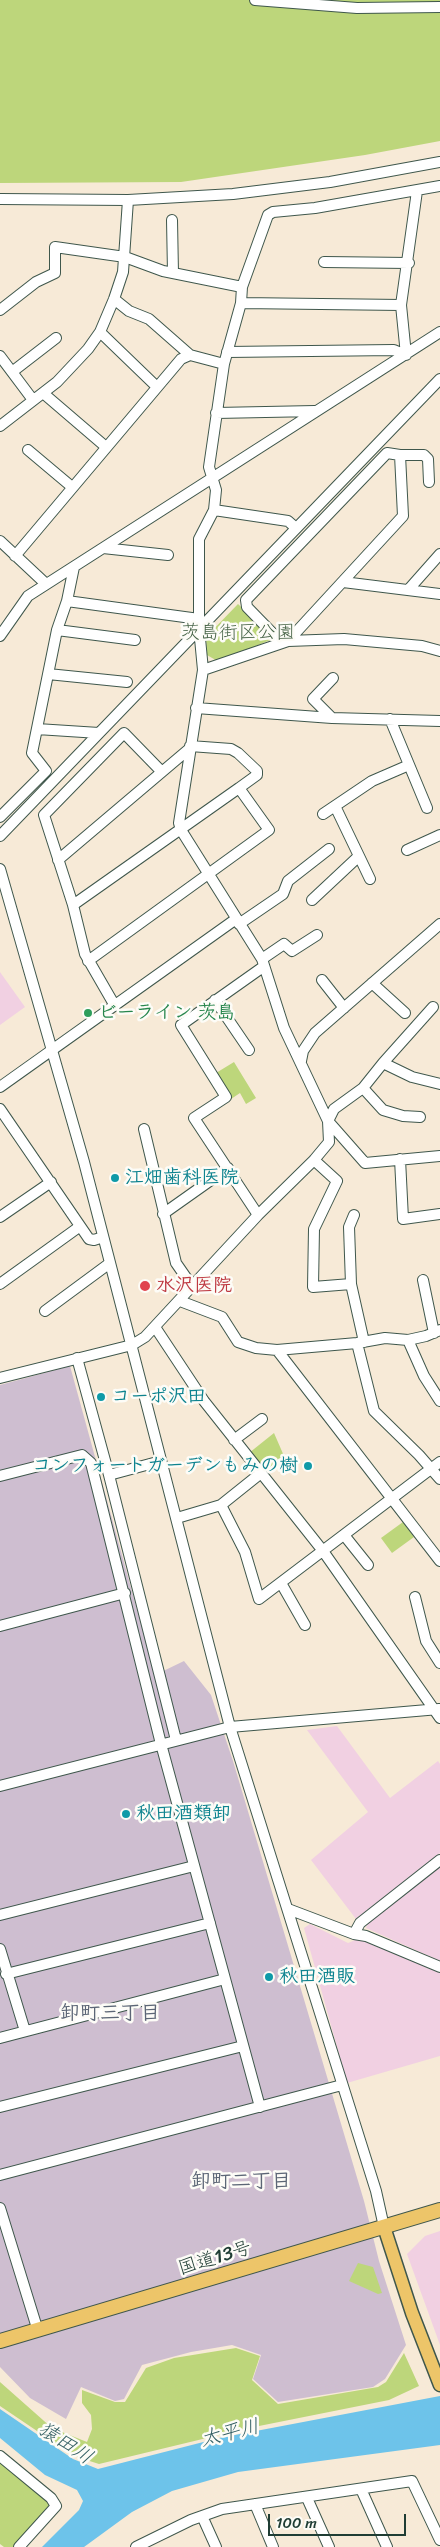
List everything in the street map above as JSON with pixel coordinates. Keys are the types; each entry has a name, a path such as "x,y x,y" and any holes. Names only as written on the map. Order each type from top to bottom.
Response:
{"highway":[{"name":"国道13号","path":"0,2341 440,2210"}],"main road":[{"path":"384,2227 412,2313 440,2385"}],"street":[{"path":"255,0 357,8 440,7"},
{"path":"0,199 128,200 234,194 330,182 440,162"},
{"path":"440,186 273,212 268,215 242,287 241,303 224,364 216,412 209,467 216,490 214,510 200,538 199,624 203,670 189,747 179,823 181,830 208,876 238,921 262,963 284,1028 328,1121 365,1163 440,1156"},
{"path":"406,354 401,305 409,263 417,191"},
{"path":"0,426 57,382 88,349 100,332 114,299 125,257 128,200"},
{"path":"172,220 173,273"},
{"path":"0,310 36,282 55,272 55,247 125,257 173,273 242,287"},
{"path":"324,262 409,263"},
{"path":"114,299 129,311 149,319 190,355 224,364"},
{"path":"241,303 401,305"},
{"path":"100,332 157,387"},
{"path":"0,636 10,618 28,596 212,476 440,332"},
{"path":"12,372 56,338"},
{"path":"227,352 394,350 406,354"},
{"path":"15,556 181,359 190,355"},
{"path":"0,356 33,400"},
{"path":"0,836 99,733 199,624 296,528 440,379"},
{"path":"43,393 106,447"},
{"path":"216,412 316,411"},
{"path":"28,450 72,487"},
{"path":"285,642 247,607 246,600 387,453 400,456 424,455 428,459 428,482"},
{"path":"285,642 403,516 400,456"},
{"path":"214,510 288,521 296,528"},
{"path":"0,541 46,584"},
{"path":"103,548 168,555"},
{"path":"409,589 419,575 440,554"},
{"path":"0,817 46,772 32,753 57,630 67,601 74,567"},
{"path":"343,582 440,594"},
{"path":"67,601 199,624"},
{"path":"57,630 135,640"},
{"path":"203,670 285,642 353,639 422,646 440,651"},
{"path":"48,674 127,682"},
{"path":"332,718 313,699 333,678"},
{"path":"196,708 332,718 440,721"},
{"path":"390,719 427,808"},
{"path":"37,729 99,733"},
{"path":"115,1006 88,960 73,905 44,815 124,732 161,771"},
{"path":"58,860 189,747 231,749 238,752 258,771 257,775 73,905"},
{"path":"323,814 372,781 409,765"},
{"path":"88,960 208,876 269,830 239,788"},
{"path":"335,806 370,879"},
{"path":"407,850 440,835"},
{"path":"0,1087 238,921 283,894 288,881 329,849"},
{"path":"312,900 359,856"},
{"path":"0,869 53,1050 132,1345 230,1727 376,2191 384,2227"},
{"path":"301,1061 308,1041 440,924"},
{"path":"258,1215 194,1118 226,1097 181,1025 284,944 292,950 317,935"},
{"path":"322,980 344,1008"},
{"path":"372,984 405,1013"},
{"path":"215,1000 249,1050"},
{"path":"0,1378 132,1345 155,1327 258,1215 314,1160 329,1142 328,1121 334,1109 363,1088 433,1007"},
{"path":"383,1063 412,1077 440,1084"},
{"path":"363,1088 383,1110 403,1116 420,1116"},
{"path":"0,1109 89,1239 94,1240 103,1237"},
{"path":"144,1129 176,1263 192,1286"},
{"path":"400,1159 403,1218 440,1214"},
{"path":"314,1160 337,1181 314,1229 313,1288 351,1284"},
{"path":"163,1214 228,1168"},
{"path":"0,1217 50,1182"},
{"path":"354,1215 349,1227 351,1284 360,1343 374,1411 436,1465 440,1478"},
{"path":"0,1284 80,1227"},
{"path":"45,1312 110,1263"},
{"path":"180,1300 222,1317 238,1342 256,1348 277,1350 360,1343 385,1338 408,1340 437,1331 423,1280"},
{"path":"155,1327 204,1401 323,1551 438,1712"},
{"path":"408,1340 424,1376 440,1401"},
{"path":"277,1350 440,1562"},
{"path":"77,1358 109,1475 176,1740"},
{"path":"234,1440 262,1419"},
{"path":"0,1476 82,1455 91,1463 161,1744 260,2107"},
{"path":"109,1475 161,1461"},
{"path":"221,1506 245,1552 259,1599 436,1465"},
{"path":"177,1518 221,1506 261,1473"},
{"path":"344,1535 368,1565"},
{"path":"281,1583 305,1625"},
{"path":"0,1626 125,1594"},
{"path":"415,1598 426,1641 440,1663"},
{"path":"0,1786 230,1727 438,1712"},
{"path":"354,1934 360,1922 440,1860"},
{"path":"0,1915 194,1866"},
{"path":"288,1909 354,1934 366,1936 440,1967"},
{"path":"6,1974 210,1922"},
{"path":"0,1949 6,1974 25,2031"},
{"path":"0,2038 225,1979"},
{"path":"0,2107 243,2046"},
{"path":"0,2175 342,2085"},
{"path":"0,2208 38,2331"},
{"path":"0,2456 51,2498 56,2506 19,2547"},
{"path":"136,2547 142,2542 222,2508 307,2498 412,2482 440,2540"},
{"path":"360,2489 387,2547"},
{"path":"307,2498 329,2547"},
{"path":"255,2504 273,2547"},
{"path":"202,2516 216,2547"}],"shaded area":[{"path":"0,972 25,1007 0,1025"},
{"path":"70,1366 155,1675 184,1661 211,1695 233,1761 364,2201 379,2261 406,2345 385,2379 373,2387 278,2402 253,2379 261,2355 232,2345 191,2352 142,2365 124,2399 115,2401 81,2387 66,2419 30,2398 0,2367 0,1385"},
{"path":"337,1726 390,1798 438,1761 440,1764 440,1853 356,1919 311,1860 368,1812 307,1730"},
{"path":"440,1866 440,1961 366,1928 368,1923"},
{"path":"310,1924 348,1943 360,1938 440,1972 440,2056 347,2083 304,1928"},
{"path":"440,2231 440,2345 407,2254 425,2236"}],"green space":[{"path":"0,0 440,0 440,141 365,155 181,182 0,183"},
{"name":"茨島街区公園","path":"238,604 271,635 270,640 219,662 207,655 206,637"},
{"path":"234,1062 256,1098 246,1104 240,1093 231,1099 216,1073"},
{"path":"274,1433 284,1456 264,1472 249,1453"},
{"path":"403,1522 414,1537 392,1553 381,1538"},
{"path":"358,2263 373,2267 382,2293 378,2294 349,2281"},
{"path":"236,2348 260,2356 252,2380 278,2404 378,2387 386,2382 404,2353 419,2386 389,2400 244,2429 99,2464 74,2456 0,2406 0,2382 52,2428 87,2442 92,2429 91,2415 82,2403 82,2390 115,2402 125,2402 146,2368 174,2358"},
{"path":"0,2459 49,2501 50,2510 13,2547 4,2547 0,2544"}],"water":[{"path":"440,2396 440,2445 238,2472 172,2491 132,2512 84,2547 42,2547 79,2510 83,2501 77,2490 45,2475 0,2438 0,2409 73,2459 98,2469 219,2438"}],"place":[{"name":"ビーライン 茨島","path":"88,1013"},
{"name":"江畑歯科医院","path":"115,1178"},
{"name":"水沢医院","path":"145,1286"},
{"name":"コーポ沢田","path":"101,1397"},
{"name":"コンフォートガーデンもみの樹","path":"308,1466"},
{"name":"秋田酒類卸","path":"126,1814"},
{"name":"秋田酒販","path":"269,1977"}],"district":[{"name":"卸町三丁目","path":"110,2014"},
{"name":"卸町二丁目","path":"241,2182"}],"water label":[{"name":"太平川","path":"230,2434"},
{"name":"猿田川","path":"65,2444"}]}
